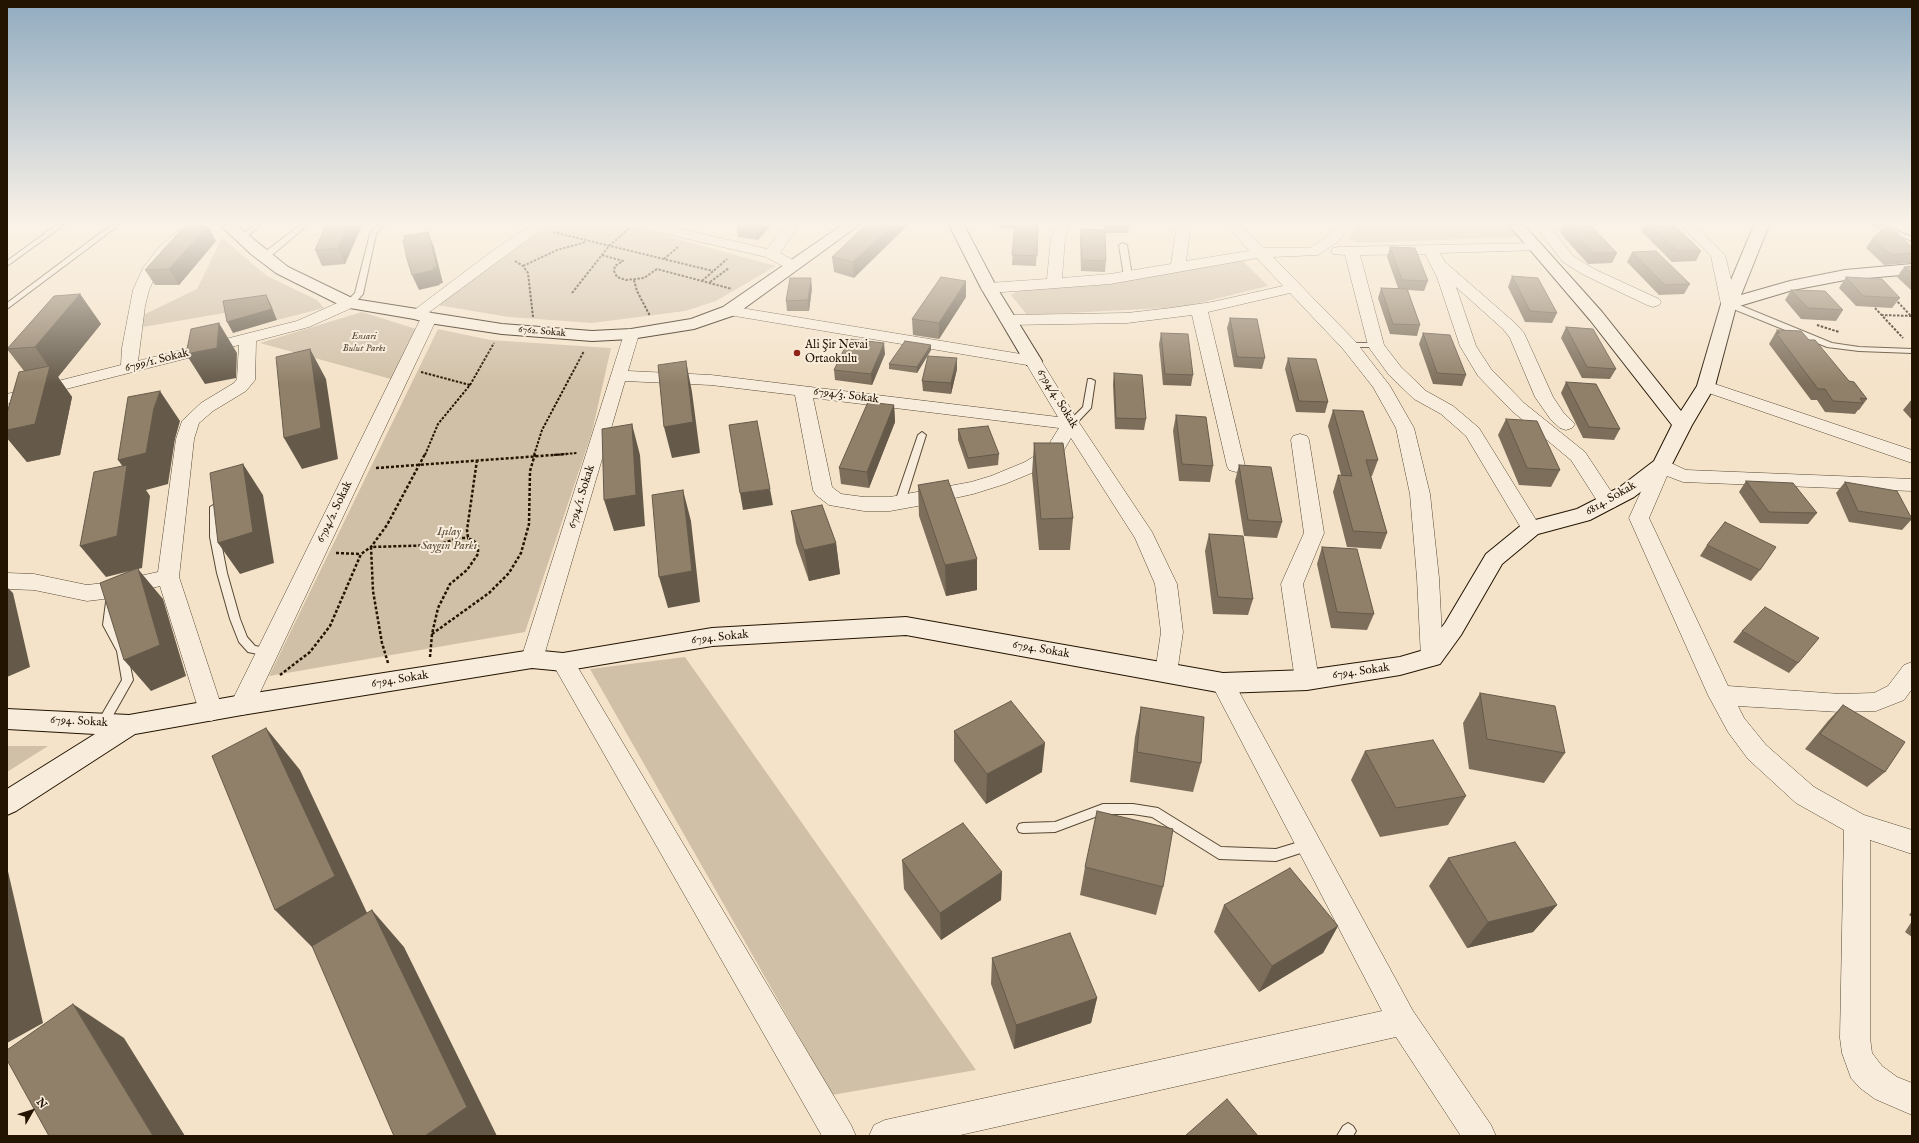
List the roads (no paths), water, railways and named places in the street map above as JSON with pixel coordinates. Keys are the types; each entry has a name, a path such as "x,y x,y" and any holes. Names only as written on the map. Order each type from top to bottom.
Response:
{"street":[{"path":"130,368 130,348 137,306 141,290 146,278"},
{"name":"6762. Sokak","path":"299,278 350,303 502,329 592,336 631,334 694,324 729,311 776,278"},
{"path":"423,316 468,278"},
{"path":"983,278 1033,361"},
{"path":"1054,278 1054,284"},
{"path":"988,288 1054,284 1106,278"},
{"path":"1284,278 1316,309 1349,345 1381,386 1405,428 1420,494 1428,578 1432,657"},
{"path":"1358,278 1376,345 1395,371 1420,396 1447,410 1473,432 1531,528"},
{"path":"1445,278 1468,346 1484,372 1518,407 1578,456 1608,502"},
{"path":"1458,278 1510,326 1518,337 1544,397 1557,416 1566,424"},
{"path":"1563,278 1596,316 1682,426"},
{"path":"1603,278 1653,302"},
{"path":"1723,278 1729,304 1790,286 1825,278"},
{"name":"6814. Sokak","path":"1432,657 1453,629 1494,560 1531,528 1583,515 1627,492 1662,465 1682,426 1706,386 1729,304 1740,278"},
{"path":"1008,320 1126,318 1199,309 1293,288"},
{"name":"6799/1. Sokak","path":"7,399 304,324 350,303"},
{"path":"1199,309 1236,466"},
{"name":"6794/4. Sokak","path":"729,311 1033,361 1071,424 1146,537 1166,584 1172,632 1166,673"},
{"name":"6794/2. Sokak","path":"242,705 405,368 423,316"},
{"name":"6794/1. Sokak","path":"532,659 620,376 631,334"},
{"path":"211,711 168,577 187,433 191,421 207,407 240,387 246,380 248,338"},
{"name":"6794/3. Sokak","path":"620,376 711,380 1071,424"},
{"path":"1706,386 1912,457"},
{"path":"803,391 823,490 836,500 864,504 900,502 973,488 998,480 1032,466 1053,453 1071,424"},
{"path":"1300,440 1314,533 1292,584 1307,680"},
{"path":"1912,485 1683,476 1662,465 1639,518 1720,695 1736,725 1757,752 1805,795 1857,824 1912,842"},
{"path":"7,581 34,582 87,593 112,590 168,577"},
{"name":"6794. Sokak","path":"7,719 129,725 242,705 532,659 563,662 712,638 906,626 1223,683 1307,680 1400,666 1432,657"},
{"path":"563,662 840,1136"},
{"path":"1720,695 1840,704 1876,702 1896,693 1912,671"},
{"path":"1223,683 1403,1021 1480,1136"},
{"path":"7,803 129,725"},
{"path":"1857,824 1855,1038 1857,1053 1862,1067 1871,1077 1886,1088 1912,1099"},
{"path":"885,1136 1403,1021"}],"lane":[{"path":"7,307 45,278"},
{"path":"350,303 359,294 363,278"},
{"path":"1729,304 1830,345 1858,349 1912,351"},
{"path":"1349,345 1376,345"},
{"path":"1071,424 1087,408 1091,381"},
{"path":"900,502 922,435"},
{"path":"215,498 215,537 222,573 235,619 242,638 252,649 268,652"},
{"path":"103,723 128,680 122,652 108,625 112,590"},
{"path":"1023,828 1055,827 1103,809 1133,809 1154,812 1219,853 1276,855 1309,845"}],"place":[{"name":"Ali Şir Nevai Ortaokulu","path":"797,353"}],"park label":[{"name":"Ensari Bulut Parkı","path":"364,342"},
{"name":"Işılay Saygın Parkı","path":"449,540"}]}
